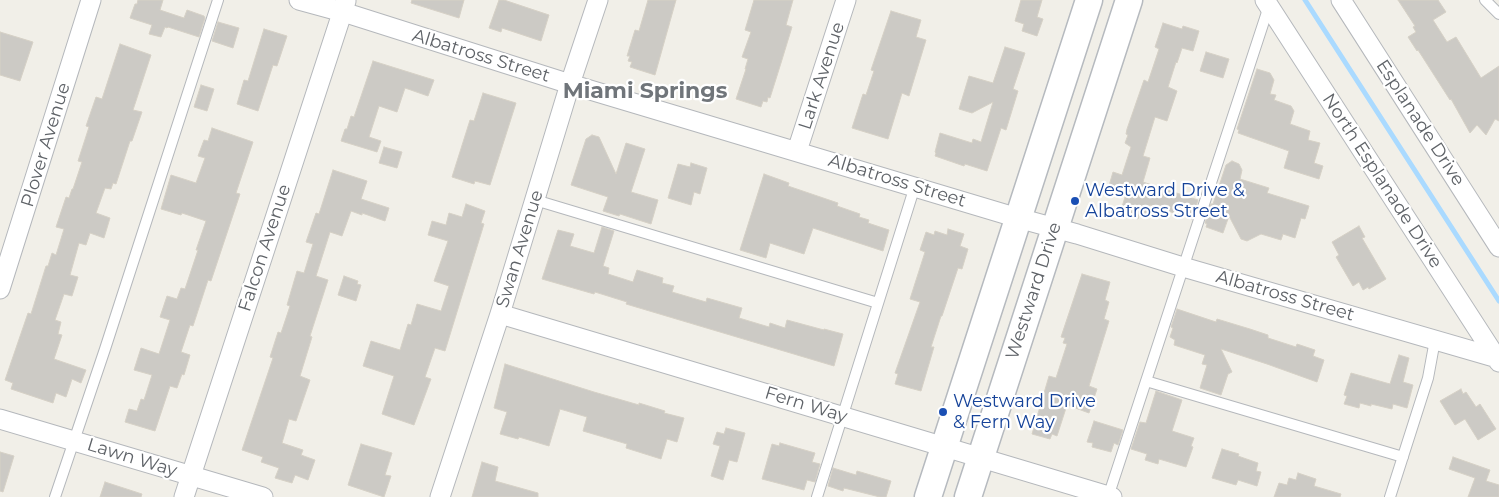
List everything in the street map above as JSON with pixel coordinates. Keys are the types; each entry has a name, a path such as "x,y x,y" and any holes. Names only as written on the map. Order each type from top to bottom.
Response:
{"street":[{"name":"Plover Avenue","path":"0,289 91,0"},
{"name":"Albatross Street","path":"298,0 345,6 570,84 1498,360"},
{"name":"Swan Avenue","path":"440,497 500,314 570,84 598,0"},
{"name":"Lark Avenue","path":"797,151 846,0"},
{"path":"928,497 1089,0"},
{"name":"Westward Drive","path":"968,497 1129,0"},
{"name":"Esplanade Drive","path":"1341,0 1499,247"},
{"name":"North Esplanade Drive","path":"1267,3 1498,360"},
{"name":"Falcon Avenue","path":"184,497 345,6"},
{"name":"Fern Way","path":"500,314 1110,497"},
{"name":"Lawn Way","path":"0,419 263,497"}],"lane":[{"path":"55,497 218,0"},
{"path":"1485,0 1499,14"},
{"path":"1110,497 1267,3"},
{"path":"817,497 915,186"},
{"path":"535,200 878,303"},
{"path":"1390,497 1428,378 1435,340"},
{"path":"1146,381 1403,457"}],"building":[{"path":"138,0 163,0 160,10 184,18 187,10 204,16 199,37 168,27 165,27 161,37 149,34 152,25 130,18"},
{"path":"412,0 464,0 459,18 411,3"},
{"path":"499,0 549,15 541,41 502,28 501,32 489,28"},
{"path":"648,0 676,0 655,75 630,67 632,62 628,61 630,56 627,56 635,30 639,31"},
{"path":"754,0 793,0 786,25 792,27 770,98 768,97 767,102 763,101 761,107 736,99 748,59 742,57 751,32 745,30"},
{"path":"1021,0 1042,0 1037,17 1043,19 1037,36 1022,31 1024,24 1015,21"},
{"path":"1398,0 1438,0 1446,12 1433,20 1447,42 1456,37 1481,78 1499,66 1499,121 1495,119 1486,135 1477,125 1470,133 1451,99 1408,37 1416,32 1413,27 1415,26"},
{"path":"891,11 921,20 916,37 926,40 909,96 902,93 888,139 852,128 863,94 866,95 874,71 871,70"},
{"path":"218,22 239,28 233,48 212,41"},
{"path":"1163,23 1182,29 1183,26 1199,31 1193,51 1182,48 1176,62 1168,87 1177,91 1167,121 1155,117 1143,156 1150,158 1143,182 1198,200 1192,219 1150,205 1147,214 1140,212 1138,219 1120,213 1126,194 1108,189 1113,172 1122,175 1131,147 1125,143 1128,135 1126,134 1127,129 1144,80 1148,82 1159,49 1155,47"},
{"path":"264,29 287,36 277,66 273,65 258,111 237,104 244,80 248,81"},
{"path":"0,32 33,42 20,81 0,75"},
{"path":"120,44 151,55 133,110 142,112 116,184 113,183 111,189 105,188 96,213 110,218 104,238 90,233 86,245 79,243 70,275 78,277 72,296 64,294 55,320 61,322 58,334 62,335 54,359 86,370 81,383 72,379 66,397 56,393 53,403 11,389 13,383 5,380 28,313 31,314 46,266 48,266 52,253 56,255 64,229 56,227 66,197 69,198 82,162 78,161 89,127 86,126 96,97 102,99"},
{"path":"1005,47 1025,53 1013,89 1018,91 1006,130 1001,128 987,171 965,164 964,166 935,156 940,133 972,143 973,139 981,142 993,102 972,113 959,109 969,76 993,83"},
{"path":"1206,52 1229,59 1223,78 1200,71"},
{"path":"373,61 434,80 428,96 405,88 397,112 379,106 369,137 381,141 377,152 341,141 351,116 354,117"},
{"path":"1257,69 1270,73 1274,80 1270,94 1276,95 1274,100 1291,106 1294,111 1290,124 1310,131 1308,140 1320,143 1314,163 1323,166 1319,179 1284,168 1289,151 1238,133 1239,130 1237,129"},
{"path":"201,85 214,89 207,111 194,107"},
{"path":"483,93 516,103 490,185 475,181 474,184 452,177 470,120 474,121"},
{"path":"212,128 253,142 236,193 240,194 211,281 208,280 193,326 190,325 181,352 190,355 184,375 182,374 177,388 170,386 155,431 125,422 129,409 137,411 141,399 144,400 152,375 134,370 141,348 159,354 170,320 160,317 167,296 177,299 181,288 185,289 206,221 182,213 181,215 161,209 171,175 196,183 205,158 198,156 204,140 208,141"},
{"path":"592,135 599,137 616,174 626,143 645,149 631,192 658,200 651,224 620,214 619,216 603,211 608,197 571,185 586,139"},
{"path":"384,147 402,152 397,168 379,163"},
{"path":"1232,161 1239,164 1242,170 1240,179 1269,188 1267,193 1309,206 1305,219 1301,218 1295,238 1283,234 1281,240 1261,234 1247,241 1241,239 1229,216 1223,233 1206,227 1207,224 1205,223 1211,204 1213,204 1226,165"},
{"path":"691,163 707,168 700,194 694,192 691,205 668,198 678,164 690,167"},
{"path":"333,170 367,181 361,199 389,208 385,221 351,211 342,236 330,232 316,276 328,280 310,336 312,337 300,376 310,380 296,421 289,419 282,443 303,450 301,455 315,460 308,480 295,475 292,483 275,478 279,468 261,462 263,457 242,450 273,358 270,357 278,332 281,333 290,306 287,305 297,271 304,273 313,244 306,242 316,213 319,214"},
{"path":"764,174 789,183 788,186 838,203 837,206 860,214 859,217 869,220 868,223 889,230 883,251 813,228 804,254 770,243 766,258 740,250"},
{"path":"466,204 485,211 481,223 484,224 445,351 435,348 425,377 431,379 414,425 382,414 394,376 363,366 371,341 400,350 408,324 411,325 417,304 441,311 449,286 434,281 448,241 428,235 432,221 446,225 449,213 462,217"},
{"path":"1359,226 1365,237 1362,238 1386,279 1369,289 1368,287 1363,290 1359,282 1353,286 1336,257 1339,255 1332,242"},
{"path":"602,227 614,231 603,266 609,268 608,274 633,282 637,270 663,278 662,283 674,286 672,292 706,302 707,298 742,308 739,318 769,327 770,323 785,328 787,320 843,334 834,366 626,304 627,302 595,292 594,294 542,279 558,230 574,234 570,246 594,253"},
{"path":"948,229 964,234 960,246 968,249 962,269 958,268 941,316 931,347 934,347 921,391 895,384 898,374 895,373 920,302 910,299 925,252 920,250 926,232 934,235 935,231 947,235"},
{"path":"1082,274 1110,282 1105,300 1109,302 1104,319 1109,321 1089,386 1097,389 1089,413 1067,405 1057,436 1052,434 1050,439 1032,434 1049,376 1056,378 1067,344 1063,343 1065,338 1061,337"},
{"path":"344,276 358,281 357,284 361,285 356,301 338,295"},
{"path":"1177,309 1216,322 1217,319 1250,329 1268,335 1268,338 1296,347 1297,344 1315,350 1313,356 1324,360 1317,382 1221,349 1232,372 1228,374 1221,395 1200,388 1207,365 1202,364 1205,355 1174,345 1175,340 1170,337"},
{"path":"1399,355 1409,358 1403,382 1413,385 1407,408 1393,404 1392,409 1371,404 1371,406 1360,403 1359,408 1344,404 1347,396 1344,395 1351,373 1390,384"},
{"path":"505,364 684,418 677,442 667,439 661,459 626,448 627,444 583,431 587,417 560,409 549,446 519,437 518,439 500,434 507,412 494,408"},
{"path":"1461,389 1463,394 1466,392 1476,407 1480,404 1496,429 1478,440 1465,419 1455,425 1440,401"},
{"path":"1156,391 1182,400 1172,431 1194,438 1186,467 1159,459 1158,464 1145,460 1147,454 1131,449 1140,422 1146,423"},
{"path":"1094,421 1123,430 1118,445 1114,443 1111,452 1092,447 1093,443 1087,442"},
{"path":"726,428 745,433 737,462 729,460 723,480 711,476 720,446 713,444 717,432 724,434"},
{"path":"780,443 815,453 812,462 820,464 815,482 807,480 804,490 762,479 772,444 779,446"},
{"path":"361,444 392,453 385,475 391,476 384,497 348,485"},
{"path":"1222,449 1239,454 1238,456 1258,463 1256,471 1261,472 1257,486 1238,480 1236,485 1212,478"},
{"path":"0,452 14,456 3,492 0,491"},
{"path":"1453,457 1490,470 1486,481 1499,485 1499,497 1468,497 1475,478 1449,469"},
{"path":"482,462 498,467 495,481 538,493 538,497 472,497"},
{"path":"833,468 856,475 857,471 891,481 886,497 844,488 843,491 828,486"},
{"path":"1298,473 1316,479 1314,486 1341,494 1340,497 1274,497 1279,483 1287,485 1289,478 1296,480"},
{"path":"105,482 142,494 141,497 100,497"}],"waterway":[{"path":"1305,0 1499,301"}],"place":[{"name":"Westward Drive & Albatross Street","path":"1075,201"},
{"name":"Westward Drive & Fern Way","path":"943,412"}],"district":[{"name":"Miami Springs","path":"645,92"}]}
